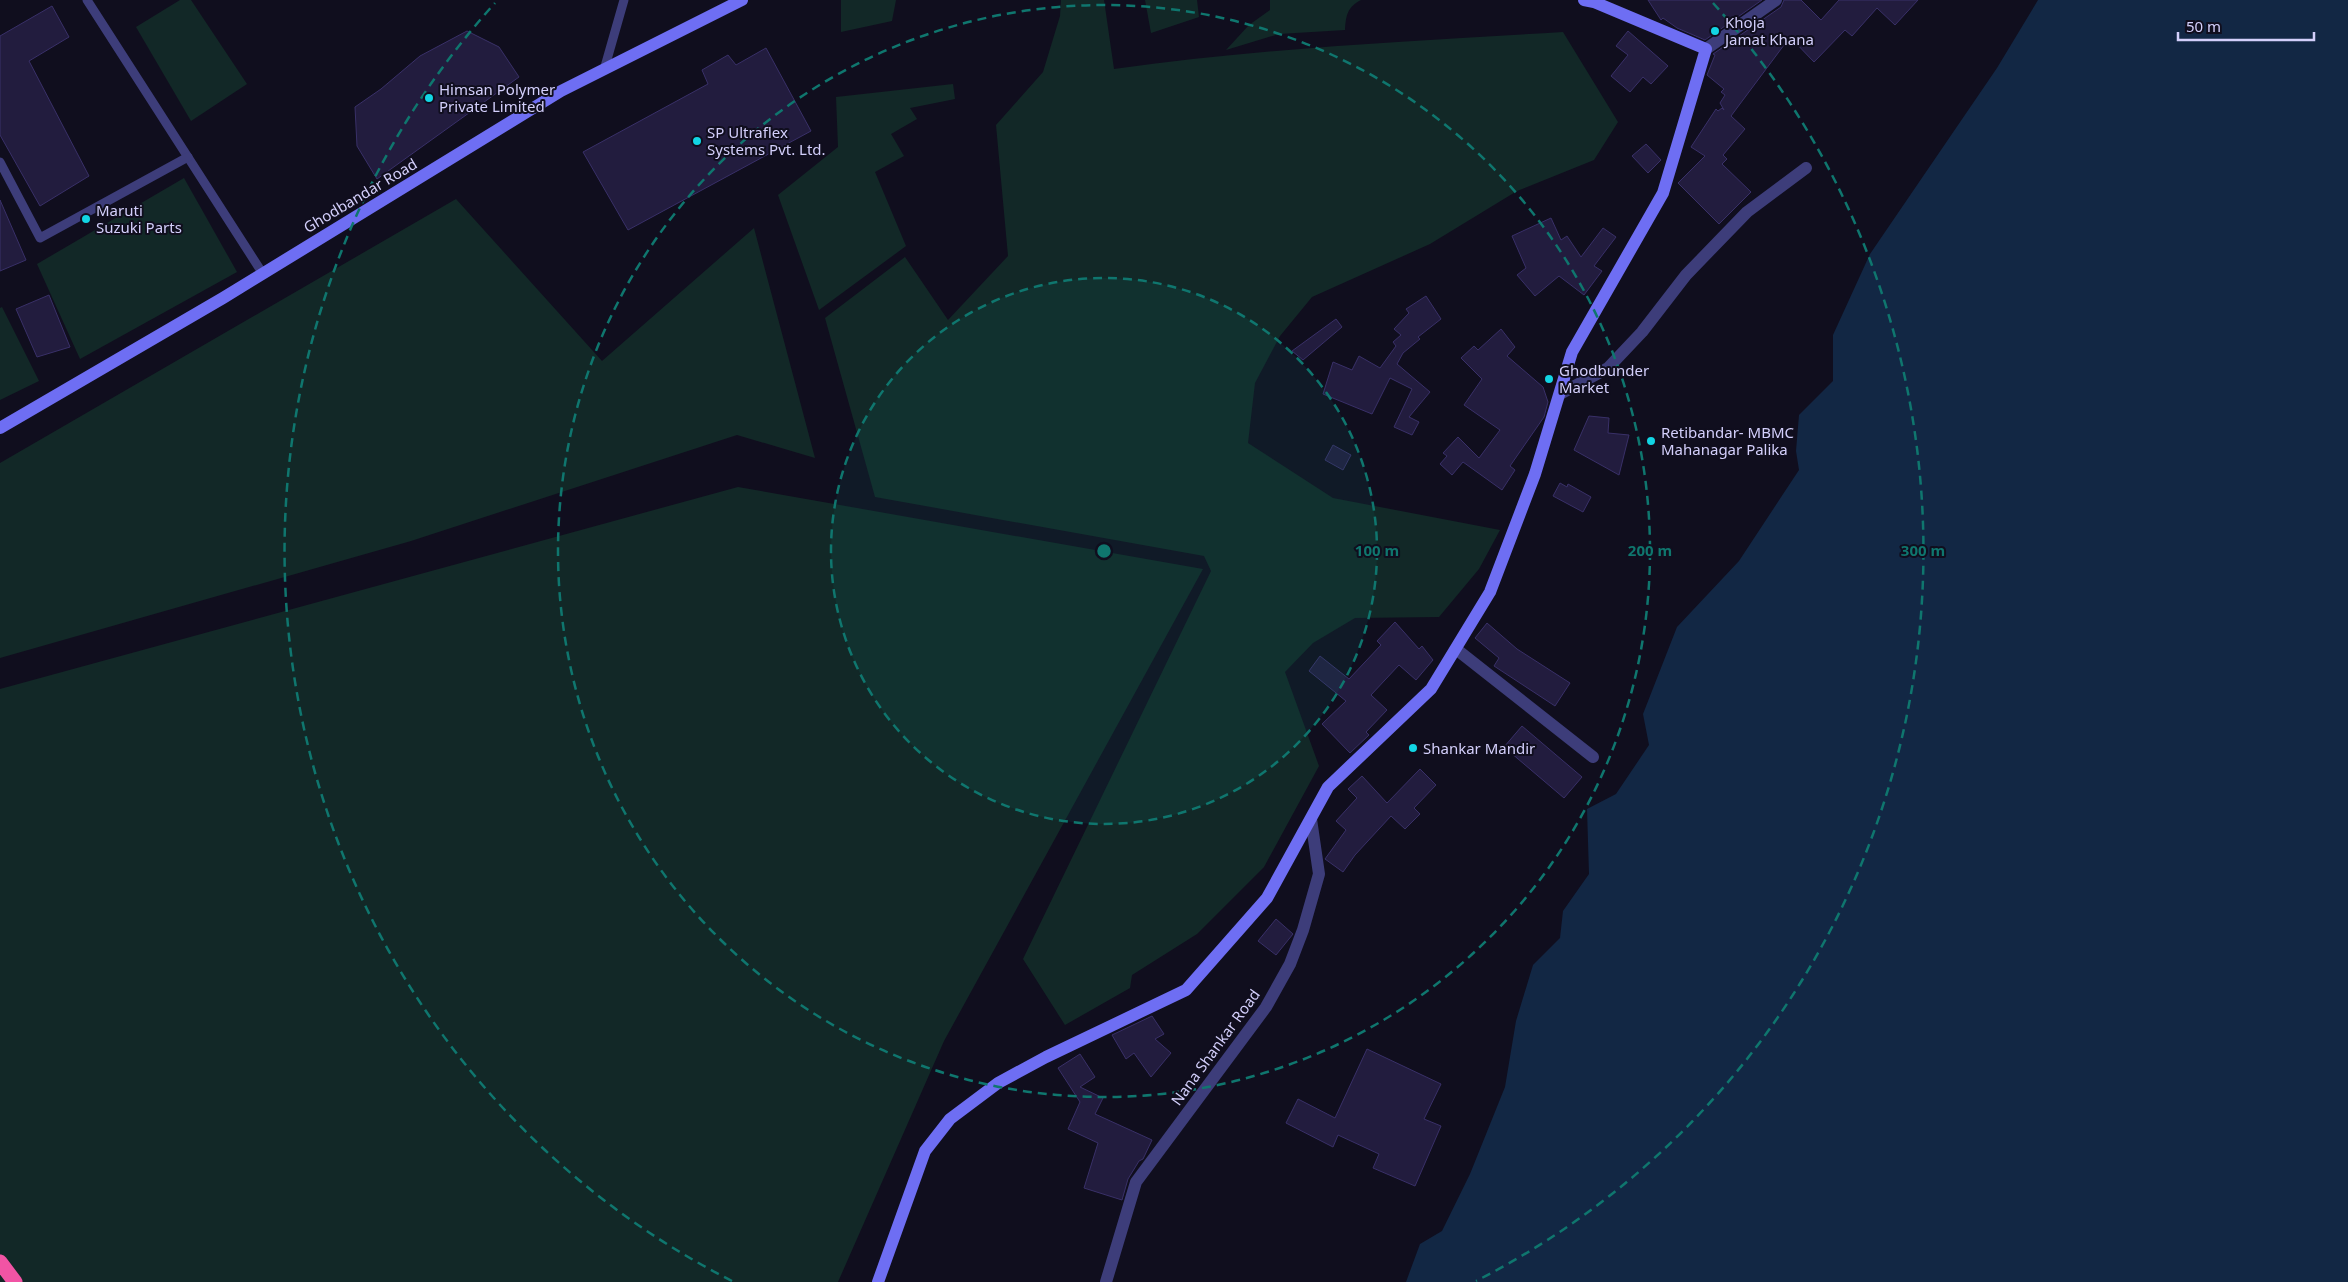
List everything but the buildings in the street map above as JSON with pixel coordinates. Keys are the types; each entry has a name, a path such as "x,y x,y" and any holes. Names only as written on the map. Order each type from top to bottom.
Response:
{"highway":[{"path":"0,1262 14,1282"}],"street":[{"name":"Ghodbandar Road","path":"0,428 263,274 561,91 742,0"},
{"path":"1584,0 1594,2 1706,49"},
{"path":"878,1282 925,1151 950,1119 1006,1079 1186,990 1267,898 1328,787 1431,689 1490,592 1535,474 1572,352 1662,193 1706,49 1776,0"},
{"path":"1560,394 1608,368 1642,332 1686,275 1747,212 1806,168"},
{"path":"1456,649 1594,757"},
{"name":"Nana Shankar Road","path":"1106,1282 1136,1182 1266,1007 1290,964 1303,930 1319,874 1311,819"}],"lane":[{"path":"86,0 263,274"},
{"path":"604,70 624,0"},
{"path":"0,162 40,238 188,158"}],"green space":[{"path":"180,0 191,0 247,84 191,121 136,27"},
{"path":"841,0 896,0 892,21 841,32"},
{"path":"1061,0 1104,0 1114,69 1282,50 1563,32 1618,122 1594,160 1517,191 1430,244 1312,297 1280,336 1255,383 1248,443 1333,498 1500,530 1479,569 1439,617 1355,618 1313,643 1285,672 1319,766 1264,867 1197,934 1132,975 1130,988 1065,1025 1023,959 1211,571 1204,556 875,497 825,318 905,257 948,320 1008,256 996,125 1043,72 1060,16"},
{"path":"1145,0 1197,0 1199,17 1151,33"},
{"path":"1270,0 1361,0 1348,12 1345,30 1279,34 1226,50 1249,25 1270,10"},
{"path":"953,84 955,99 910,108 917,119 891,134 904,156 875,172 906,246 819,310 778,195 838,147 836,97"},
{"path":"184,178 237,272 80,359 37,264"},
{"path":"456,199 602,361 754,228 815,458 737,435 411,541 0,658 0,463"},
{"path":"2,307 39,381 0,400 0,308"},
{"path":"738,487 1203,569 944,1041 838,1282 0,1282 0,689"}],"water":[{"path":"2038,0 2348,0 2348,1282 1406,1282 1420,1244 1442,1231 1470,1174 1505,1087 1516,1021 1533,965 1560,938 1563,911 1589,874 1587,809 1616,794 1649,745 1643,714 1677,627 1739,561 1799,470 1796,451 1799,415 1833,381 1833,335 1870,254 1997,68"}],"place":[{"name":"Khoja Jamat Khana","path":"1715,31"},
{"name":"Himsan Polymer Private Limited","path":"429,98"},
{"name":"SP Ultraflex Systems Pvt. Ltd.","path":"697,141"},
{"name":"Maruti Suzuki Parts","path":"86,219"},
{"name":"Ghodbunder Market","path":"1549,379"},
{"name":"Retibandar- MBMC Mahanagar Palika","path":"1651,441"},
{"name":"Shankar Mandir","path":"1413,748"}]}
